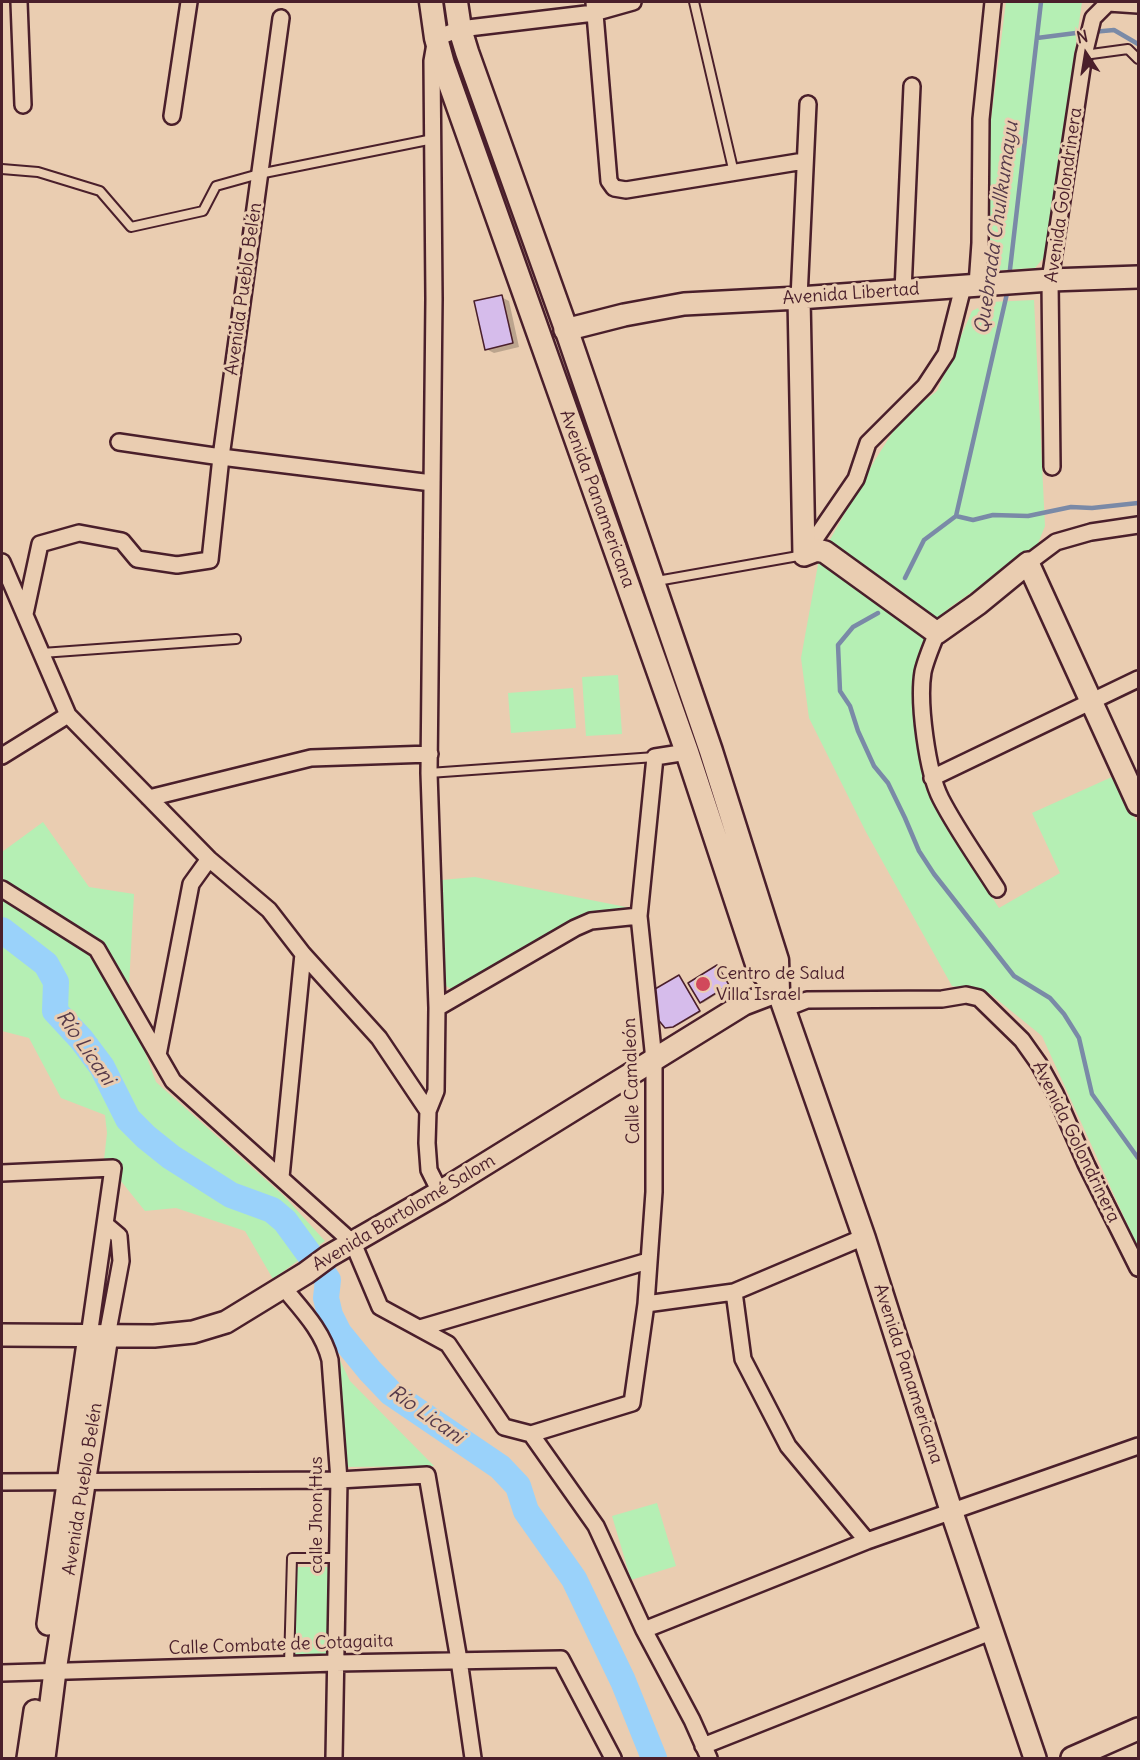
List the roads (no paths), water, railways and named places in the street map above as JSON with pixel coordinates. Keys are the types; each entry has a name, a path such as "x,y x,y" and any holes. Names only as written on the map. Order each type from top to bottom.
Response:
{"main road":[{"name":"Avenida Panamericana","path":"431,2 436,38 443,64 687,752 758,967 781,1000"},
{"name":"Avenida Panamericana","path":"456,2 460,29 711,751 777,960 781,1000"}],"street":[{"path":"19,2 23,105"},
{"path":"171,116 189,2"},
{"path":"440,1192 429,1170 428,1111 436,1091 437,1008 429,773 432,61 436,38 460,29 633,2"},
{"path":"804,555 856,479 868,443 926,386 946,354 978,285 981,119 993,2"},
{"path":"1108,3 1138,5"},
{"name":"Avenida Golondrinera","path":"1052,467 1041,281 1084,55 1093,18 1108,3"},
{"path":"594,7 609,181 614,188 626,190 804,161"},
{"name":"Avenida Pueblo Belén","path":"25,614 40,544 79,534 122,541 137,559 177,565 210,560 221,457 281,18"},
{"path":"903,291 912,86"},
{"path":"804,555 799,298 808,104"},
{"name":"Avenida Libertad","path":"542,346 567,333 624,315 684,304 1138,277"},
{"path":"119,442 432,483"},
{"path":"997,889 940,798 933,778 922,711 922,687 924,670 937,633 978,604 1056,542 1091,532 1138,525"},
{"path":"804,555 817,550 825,552 937,633"},
{"path":"2,562 68,715 209,859 269,910 303,954 379,1038 428,1111"},
{"path":"1028,563 1138,804"},
{"path":"933,778 1138,680"},
{"path":"2,756 68,715"},
{"path":"656,757 687,752"},
{"path":"149,798 311,758 429,754"},
{"name":"Calle Camaleón","path":"531,1434 632,1403 646,1304 654,1191 654,1060 639,916 656,757"},
{"path":"158,1055 191,884 209,859"},
{"path":"2,889 97,949 173,1081 353,1243 380,1307 448,1344 504,1427 531,1434 596,1526 644,1630 692,1720 706,1752 993,1631"},
{"path":"437,1008 575,928 591,921 639,916"},
{"path":"281,1178 303,954"},
{"name":"Avenida Golondrinera","path":"781,1000 942,999 966,995 979,998 1022,1040 1039,1064 1138,1268"},
{"name":"Avenida Bartolomé Salom","path":"2,1335 154,1336 226,1322 744,1004 781,1000"},
{"name":"Avenida Panamericana","path":"781,1000 864,1237 951,1510 1035,1758"},
{"name":"Avenida Pueblo Belén","path":"2,1173 113,1168 106,1225 119,1236 121,1261 98,1336 48,1672 28,1758"},
{"path":"646,1304 734,1292 864,1237"},
{"path":"420,1328 648,1261"},
{"name":"calle Jhon Hus","path":"283,1287 315,1326 326,1344 330,1360 339,1480 334,1758"},
{"path":"734,1292 743,1359 788,1446 867,1541"},
{"path":"644,1630 867,1541 1138,1446"},
{"path":"2,1482 339,1480 427,1475 459,1660 473,1758"},
{"name":"Calle Combate de Cotagaita","path":"2,1673 289,1664 561,1659 613,1758"},
{"name":"Avenida Pueblo Belén","path":"44,1758 48,1672"},
{"path":"1072,1758 1138,1729"}],"lane":[{"path":"694,2 734,173"},
{"path":"1084,55 1128,49 1138,59"},
{"path":"2,169 38,172 100,191 131,227 203,210 216,186 259,174 433,139"},
{"path":"652,582 804,555"},
{"path":"42,653 236,639"},
{"path":"429,773 656,757"},
{"path":"289,1664 292,1558 338,1558"}],"waterway":[{"name":"Quebrada Chullkumayu","path":"1009,278 1041,2"},
{"path":"1092,32 1114,30 1138,44"},
{"path":"1037,38 1076,33"},
{"name":"Quebrada Chullkumayu","path":"905,578 924,540 956,516 1008,289"},
{"path":"956,516 973,520 993,515 1028,516 1071,507 1092,508 1138,503"},
{"name":"Quebrada Chullkumayu","path":"878,613 853,627 838,645 840,691 850,706 858,731 874,766 888,783 919,851 934,874 1014,976 1050,998 1064,1014 1079,1038 1092,1094 1138,1158"},
{"name":"Río Licani","path":"2,930 46,964 56,982 55,1011 81,1039 102,1067 128,1119 171,1157 231,1195 272,1210 285,1221 328,1280 326,1298 330,1315 339,1333 370,1371 391,1393 500,1467 518,1486 526,1511 574,1579 623,1681 654,1758"}],"place":[{"name":"Centro de Salud Villa Israel","path":"703,984"}]}
